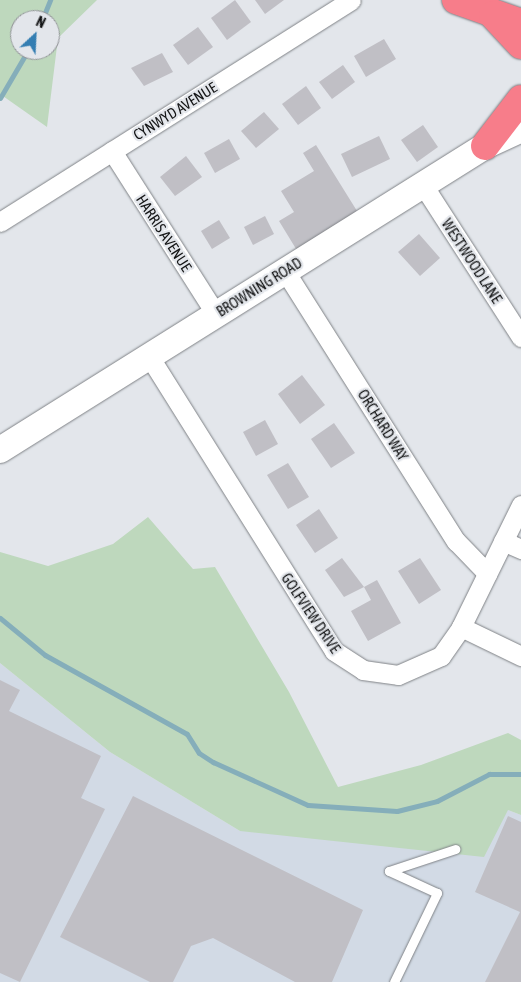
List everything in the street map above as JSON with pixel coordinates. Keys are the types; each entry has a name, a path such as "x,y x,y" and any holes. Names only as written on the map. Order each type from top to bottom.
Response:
{"highway":[{"path":"456,0 500,5 521,3"},
{"path":"500,5 521,22"},
{"path":"500,5 511,30 521,45"},
{"path":"485,146 521,99"}],"street":[{"name":"CYNWYD AVENUE","path":"0,222 351,0"},
{"name":"BROWNING ROAD","path":"7,438 149,356 485,146 521,129"},
{"name":"HARRIS AVENUE","path":"112,151 216,314"},
{"name":"WESTWOOD LANE","path":"423,185 521,337"},
{"name":"ORCHARD WAY","path":"285,271 456,541 487,573"},
{"name":"GOLFVIEW DRIVE","path":"149,356 342,658 375,674 411,672 441,656 461,626 521,505"},
{"path":"503,540 521,549"},
{"path":"461,626 521,656"}],"lane":[{"path":"394,982 437,893 389,871 455,849"}],"shaded area":[{"path":"0,663 110,752 240,831 508,810 521,815 521,982 0,982"}],"green space":[{"path":"0,0 97,0 60,36 60,10 10,10 10,60 55,60 47,127 0,94"},
{"path":"148,517 193,569 215,567 289,692 338,787 421,765 508,733 521,740 521,815 508,810 484,857 240,831 110,752 0,663 0,552 48,566 113,544"}],"building":[{"path":"235,0 251,22 227,40 211,18"},
{"path":"255,0 284,0 265,14"},
{"path":"198,27 213,47 188,65 173,45"},
{"path":"384,39 396,59 366,77 354,56"},
{"path":"162,53 173,72 144,86 131,68"},
{"path":"343,65 355,82 332,99 319,82"},
{"path":"306,86 321,108 298,125 282,104"},
{"path":"264,112 279,129 256,148 241,131"},
{"path":"423,125 438,147 417,162 401,140"},
{"path":"379,136 390,159 352,177 341,154"},
{"path":"229,139 240,159 215,173 204,153"},
{"path":"316,145 362,219 301,257 279,221 294,212 281,191 314,171 303,153"},
{"path":"186,156 202,177 175,196 160,177"},
{"path":"265,216 274,234 253,245 244,227"},
{"path":"219,220 230,238 212,249 201,231"},
{"path":"419,234 440,258 420,276 398,252"},
{"path":"302,375 325,405 300,424 278,394"},
{"path":"265,420 278,444 256,456 243,432"},
{"path":"334,423 355,453 331,468 311,439"},
{"path":"288,463 309,497 288,509 267,475"},
{"path":"319,509 338,538 315,553 296,525"},
{"path":"342,558 364,587 344,597 325,570"},
{"path":"420,558 441,590 419,604 398,571"},
{"path":"377,580 401,623 368,641 351,611 371,600 364,587"},
{"path":"0,680 20,690 9,711 101,756 81,798 105,809 20,982 0,973"},
{"path":"133,796 363,910 332,982 295,982 213,938 191,946 173,982 150,982 60,937"},
{"path":"508,816 521,822 521,982 485,982 520,912 475,892"}],"waterway":[{"path":"46,10 50,0"},
{"path":"0,98 22,60"},
{"path":"0,618 45,655 187,734 199,753 213,762 308,805 397,811 437,801 489,774 521,774"}]}
